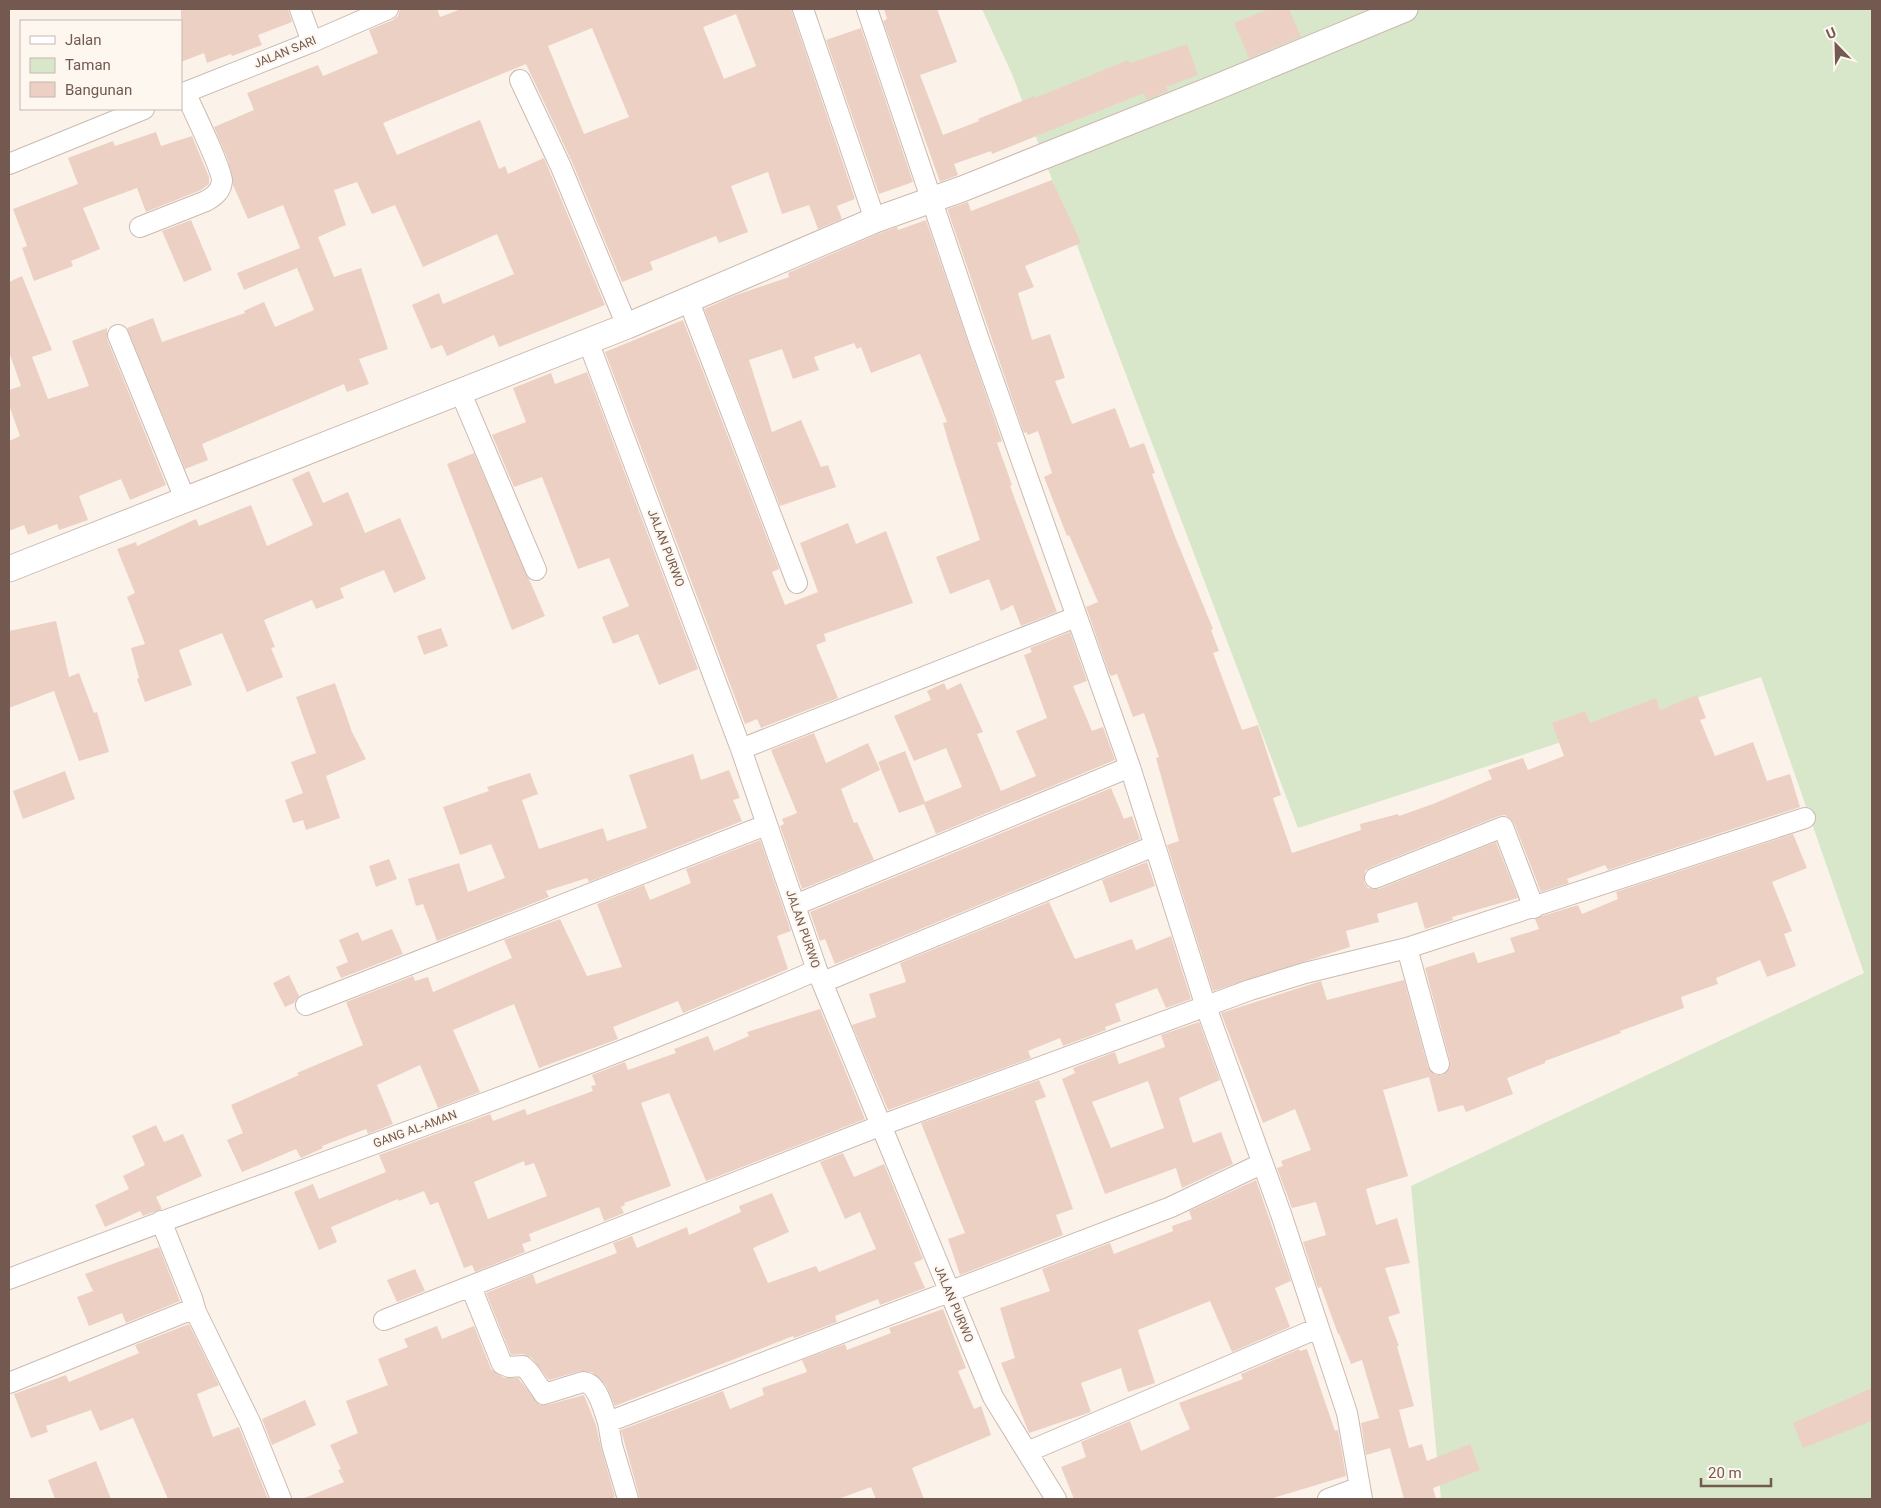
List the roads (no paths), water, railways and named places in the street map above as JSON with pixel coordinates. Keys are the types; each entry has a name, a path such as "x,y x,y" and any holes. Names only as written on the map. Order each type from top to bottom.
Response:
{"street":[{"path":"300,9 312,42"},
{"name":"JALAN SARI","path":"183,93 312,42 367,13 388,9"},
{"path":"803,9 875,220"},
{"path":"867,9 1076,617 1130,767 1206,1007 1280,1214 1346,1413 1361,1493 1328,1499"},
{"path":"9,569 627,326 875,220 1217,87 1405,9"},
{"path":"520,80 560,166 627,326"},
{"path":"140,227 206,202 215,196 220,188 220,172 183,93"},
{"path":"9,164 142,110"},
{"path":"688,299 797,583"},
{"path":"118,335 185,499"},
{"name":"JALAN PURWO","path":"588,341 741,749 820,976 882,1124 948,1293 993,1397 1056,1499"},
{"path":"460,391 536,570"},
{"path":"741,749 1076,617"},
{"path":"795,905 1130,767"},
{"path":"384,1320 882,1124 1276,982 1407,948 1805,818"},
{"path":"306,1005 766,825"},
{"path":"1375,878 1502,827 1534,908"},
{"name":"GANG AL-AMAN","path":"9,1279 161,1221 518,1092 1154,846"},
{"path":"1407,948 1439,1064"},
{"path":"608,1422 1171,1207 1261,1164"},
{"path":"161,1221 196,1312 250,1422 281,1499"},
{"path":"471,1287 502,1364 509,1367 523,1366 544,1394 582,1382 589,1383 594,1388 608,1422 612,1445 628,1499"},
{"path":"9,1383 186,1312 196,1312"},
{"path":"1027,1452 1318,1328"}]}
